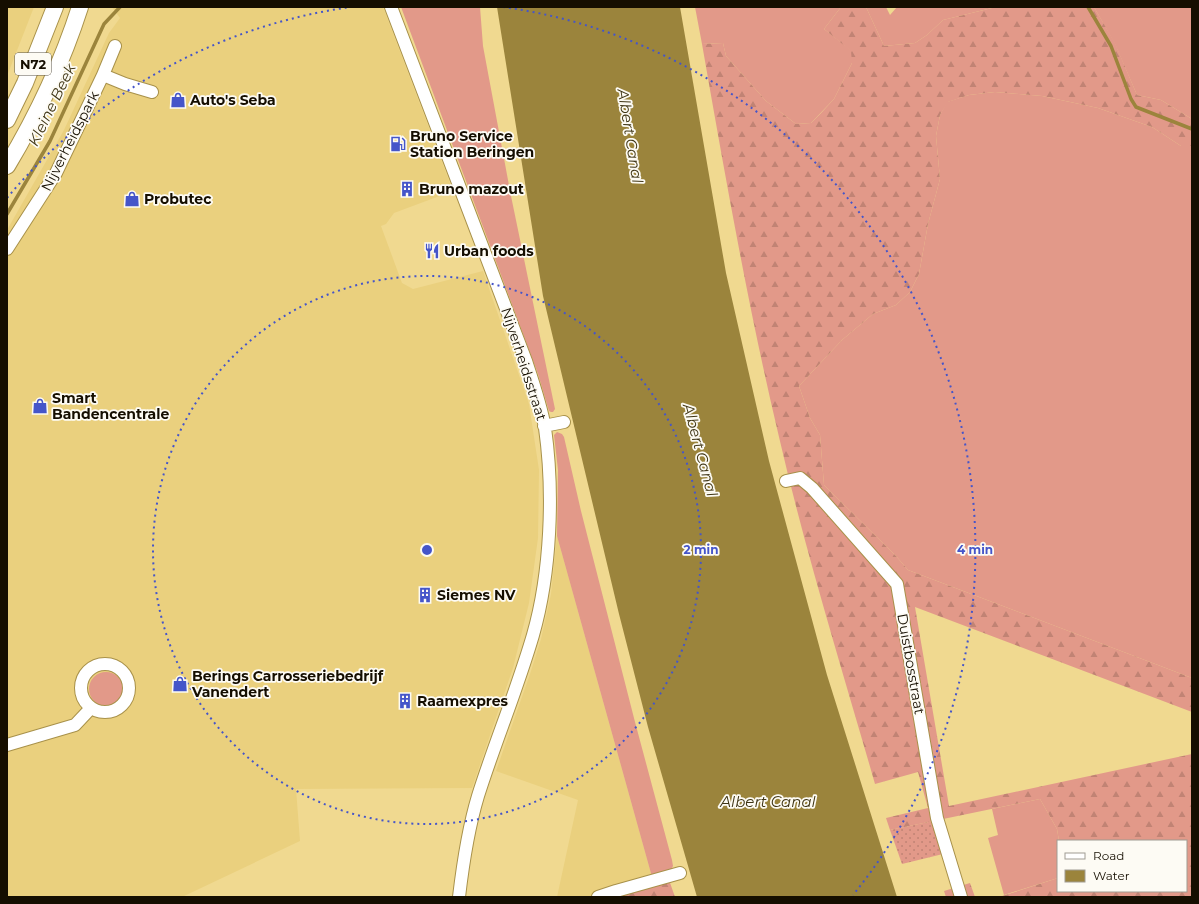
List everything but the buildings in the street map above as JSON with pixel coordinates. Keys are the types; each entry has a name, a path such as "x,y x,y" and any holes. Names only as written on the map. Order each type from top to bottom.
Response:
{"main road":[{"name":"N72","path":"7,120 25,83 49,26 55,7"},
{"name":"N72","path":"7,166 47,93 71,34 80,7"}],"street":[{"name":"Nijverheidsstraat","path":"391,7 526,360 537,393 544,426 548,458 550,498 549,532 541,602 521,674 478,796 468,832 459,897"},
{"path":"103,75 115,46"},
{"name":"Nijverheidspark","path":"7,249 56,173 103,75 125,84 152,92"},
{"path":"544,426 564,422"},
{"name":"Duistbosstraat","path":"786,481 800,478 812,488 897,584 937,818 961,897"},
{"path":"105,664 122,670 128,679 129,687 125,702 113,711 98,711 91,708 82,696 81,688 85,674 97,665 105,664"},
{"path":"7,745 75,725 91,708"},
{"path":"598,897 680,873"}],"shaded area":[{"path":"7,7 34,7 7,76"},
{"path":"112,7 383,7 453,191 394,213 386,224 381,226 402,283 413,289 483,271 529,404 539,470 538,538 529,603 513,668 472,788 296,789 300,841 182,897 7,897 7,230 64,130 109,33 120,18"},
{"path":"557,536 652,877 620,886 591,897 557,897 578,800 496,771 541,639 551,594"}],"green space":[{"path":"401,7 480,7 483,46 511,196 555,409 553,412 549,411 538,374"},
{"path":"695,7 841,7 824,29 852,51 852,63 834,99 811,123 796,124 766,101 726,56 723,43 702,44"},
{"path":"841,7 866,7 884,46 915,43 927,35 943,20 996,7 1094,7 1115,43 1137,95 1161,100 1192,119 1192,146 1181,146 1152,127 1098,108 1042,96 995,92 969,95 948,102 940,115 936,136 940,179 928,224 919,274 910,292 896,305 873,314 842,340 799,386 810,418 820,435 824,485 896,556 908,570 1192,678 1192,712 915,607 949,806 1192,754 1192,897 999,897 1057,878 1057,892 1187,892 1187,840 1059,840 1057,829 1040,799 890,830 886,818 928,808 918,772 875,784 837,655 779,437 747,290 702,44 723,43 726,56 766,101 796,124 811,123 834,99 852,63 851,51 824,29"},
{"path":"866,7 886,7 890,15 897,7 996,7 943,20 927,35 915,43 884,46"},
{"path":"1094,7 1192,7 1192,119 1161,100 1137,95 1115,44"},
{"path":"995,92 1042,96 1098,108 1152,127 1181,146 1192,146 1192,678 908,570 896,556 824,485 820,435 810,418 799,386 842,340 873,314 896,305 910,292 919,274 928,224 940,179 936,136 940,115 947,102 969,95"},
{"path":"557,432 562,434 564,437 581,511 672,860 673,866 670,872 652,877 557,536 558,470 554,435"},
{"path":"106,672 118,677 123,689 118,701 106,706 94,701 89,689 94,677"},
{"path":"1040,799 1057,829 1059,840 1057,840 1057,878 1004,895 988,838 998,835 992,809"},
{"path":"933,821 943,854 902,864 890,830"},
{"path":"668,877 675,897 614,897"},
{"path":"970,883 975,897 946,897 944,891"}],"water":[{"name":"Albert Canal","path":"497,7 680,7 726,273 769,461 827,675 897,897 697,897 648,727 619,614 543,296"}],"waterway":[{"name":"Kleine Beek","path":"7,214 50,141 104,24 120,7"},
{"path":"1088,7 1111,46 1131,99 1136,107 1192,129"}],"place":[{"name":"Auto's Seba","path":"178,100"},
{"name":"Bruno Service Station Beringen","path":"398,144"},
{"name":"Bruno mazout","path":"407,189"},
{"name":"Probutec","path":"132,199"},
{"name":"Urban foods","path":"432,251"},
{"name":"Smart Bandencentrale","path":"40,406"},
{"name":"Siemes NV","path":"425,595"},
{"name":"Berings Carrosseriebedrijf Vanendert","path":"180,684"},
{"name":"Raamexpres","path":"405,701"}]}
